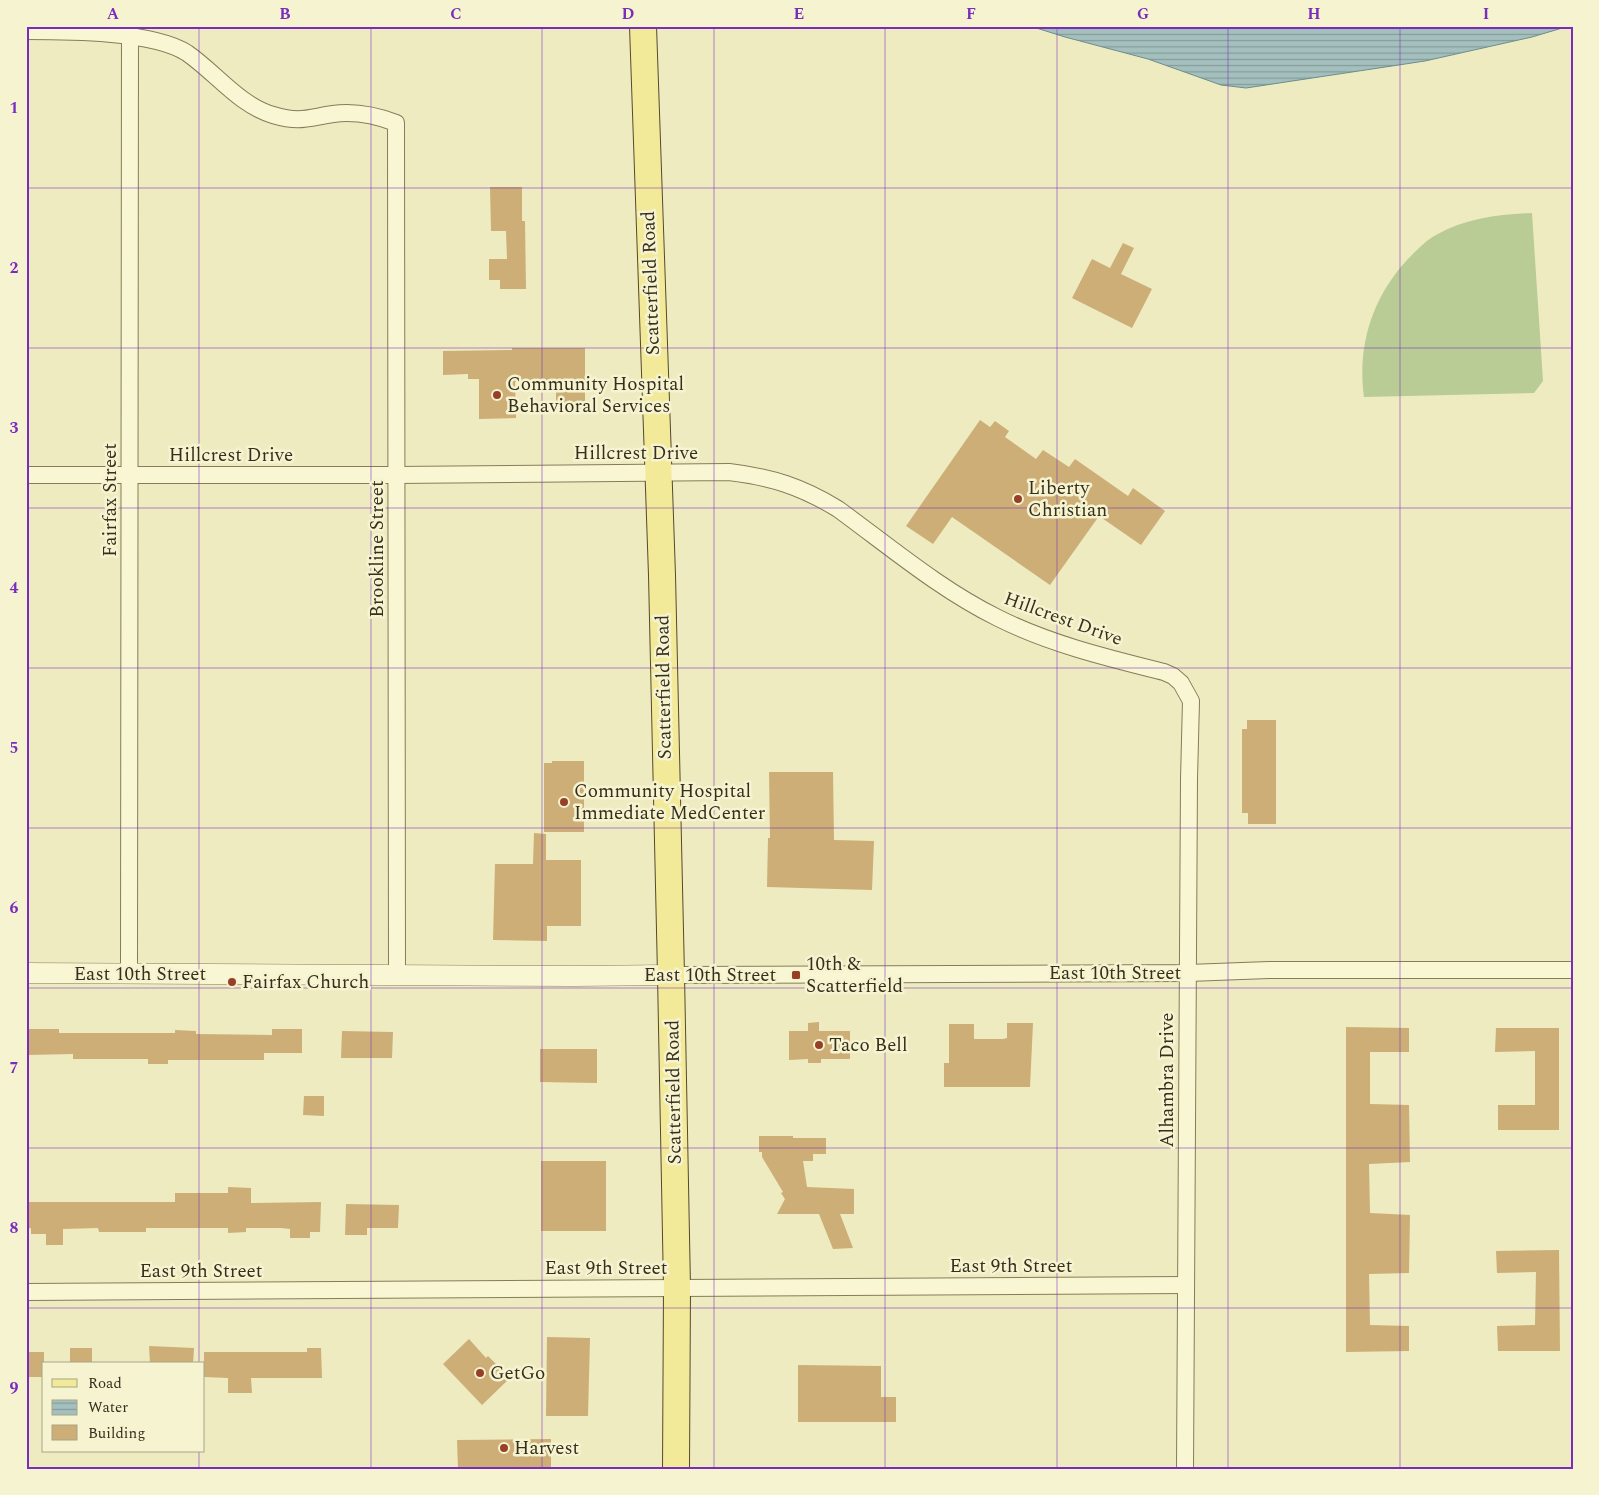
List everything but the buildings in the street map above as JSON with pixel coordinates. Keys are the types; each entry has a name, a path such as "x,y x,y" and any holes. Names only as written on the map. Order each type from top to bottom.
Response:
{"main road":[{"name":"Scatterfield Road","path":"643,26 672,975 677,1288 676,1469"}],"street":[{"path":"26,30 130,31"},
{"name":"Brookline Street","path":"130,31 186,52 253,108 270,114 291,120 311,119 331,114 365,113 396,123 397,975"},
{"name":"Fairfax Street","path":"129,974 130,31"},
{"name":"Hillcrest Drive","path":"26,475 396,475 729,472 757,475 788,484 821,498 961,598 998,618 1021,629 1084,652 1164,672 1177,680 1187,692"},
{"name":"Alhambra Drive","path":"1185,1469 1188,779 1191,701 1187,692"},
{"name":"East 10th Street","path":"26,973 672,975 1188,973 1269,970 1573,970"},
{"name":"East 9th Street","path":"26,1292 1186,1285"}],"green space":[{"path":"1532,213 1543,381 1534,393 1364,397 1363,359 1365,341 1370,324 1385,290 1407,260 1432,237 1447,229 1483,218 1507,214"}],"water":[{"path":"1030,26 1569,26 1532,37 1425,61 1246,88 1221,85 1148,59"}],"place":[{"name":"Community Hospital Behavioral Services","path":"497,395"},
{"name":"Liberty Christian","path":"1018,499"},
{"name":"Community Hospital Immediate MedCenter","path":"564,802"},
{"name":"10th & Scatterfield","path":"796,975"},
{"name":"Fairfax Church","path":"232,982"},
{"name":"Taco Bell","path":"819,1045"},
{"name":"GetGo","path":"480,1373"},
{"name":"Harvest","path":"504,1448"}]}
